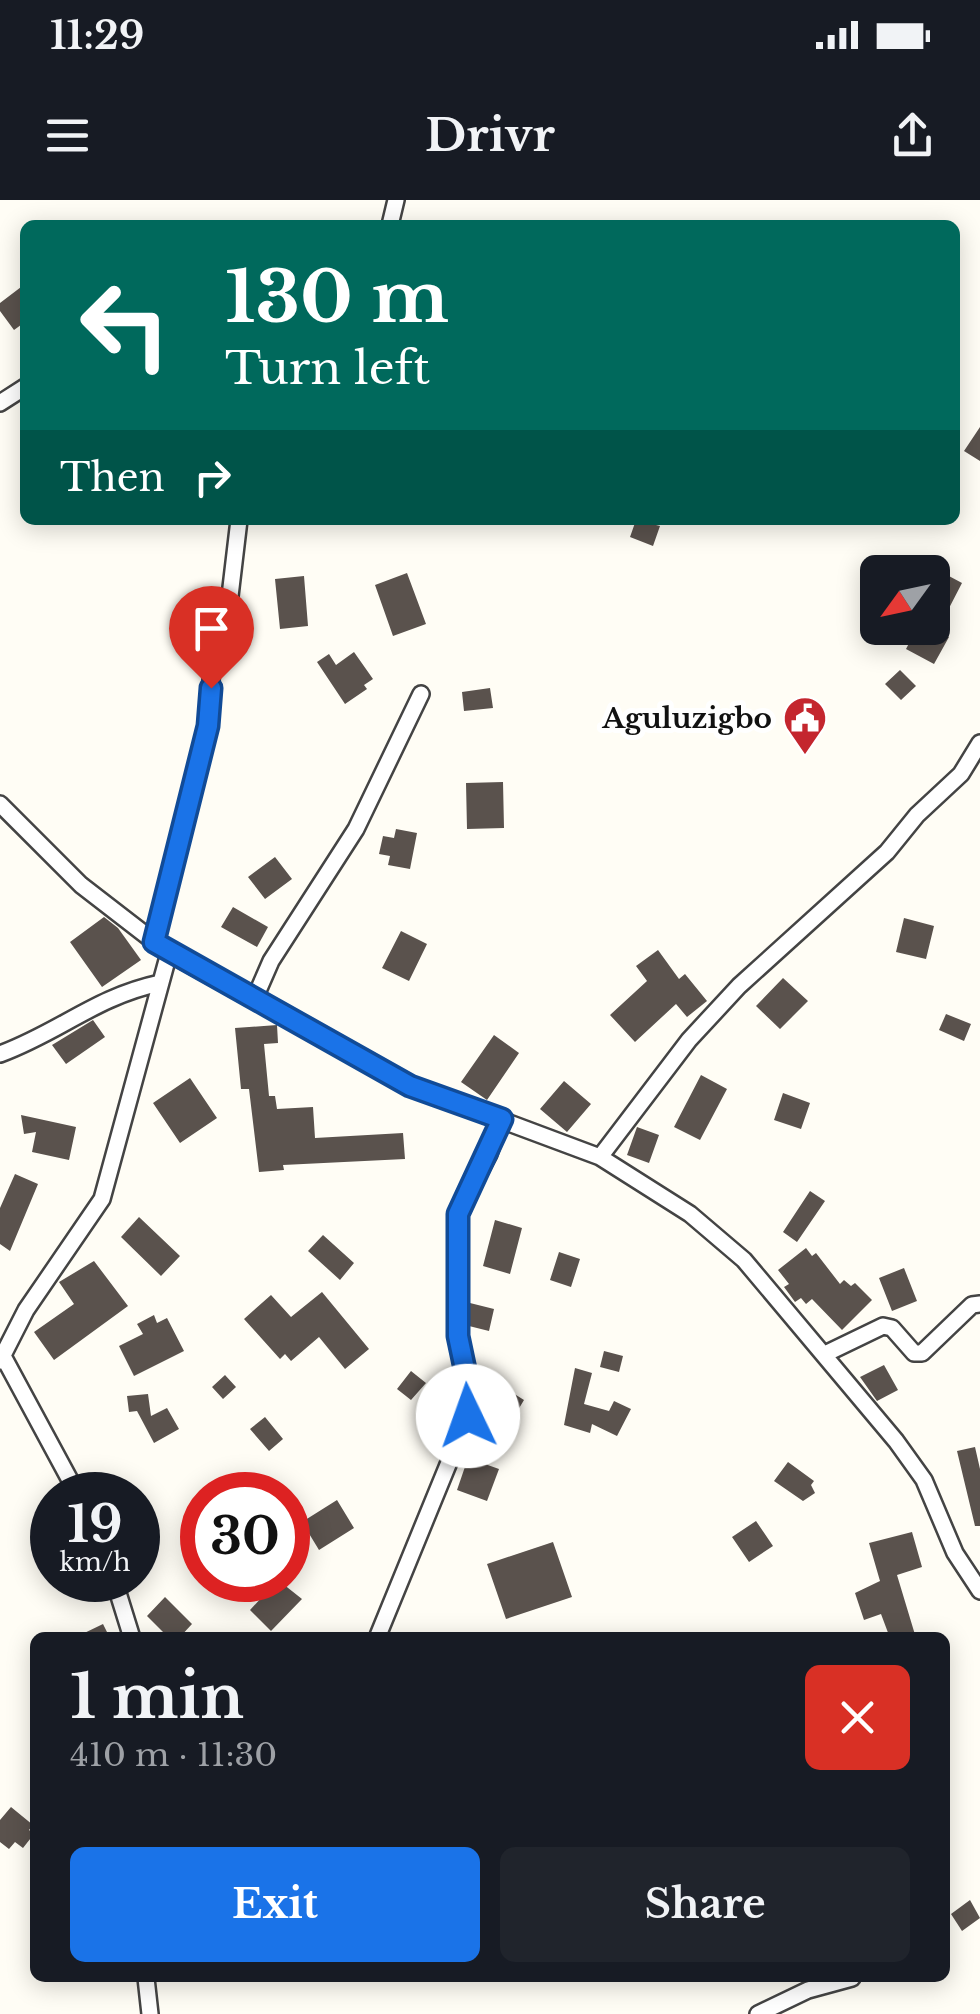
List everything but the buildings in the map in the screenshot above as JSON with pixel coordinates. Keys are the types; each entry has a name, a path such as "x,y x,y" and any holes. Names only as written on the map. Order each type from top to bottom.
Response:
{"street":[{"path":"154,942 208,726 213,651 230,596 237,525"},
{"path":"254,1000 272,961 365,812 421,694"},
{"path":"600,1157 689,1040 739,986 887,852 917,815 960,774 980,744"},
{"path":"0,804 81,885 170,954 410,1086 600,1157 690,1214 744,1260 825,1354 924,1480 954,1553 980,1591"},
{"path":"65,1472 2,1358 26,1310 102,1199 170,954"},
{"path":"0,1054 42,1036 118,992 160,983"},
{"path":"379,1632 468,1416 470,1393 458,1336 458,1214 502,1119"},
{"path":"825,1354 883,1326 892,1328 914,1353 922,1353 972,1304 980,1304"},
{"path":"121,1602 130,1632"},
{"path":"146,1982 150,2014"},
{"path":"758,2014 808,1990 837,1982"}],"place":[{"name":"Aguluzigbo","path":"805,756"}],"route":[{"path":"211,688 208,726 154,942 338,1049 410,1086 502,1119 478,1178 458,1214 458,1336 470,1393 468,1416"}]}
